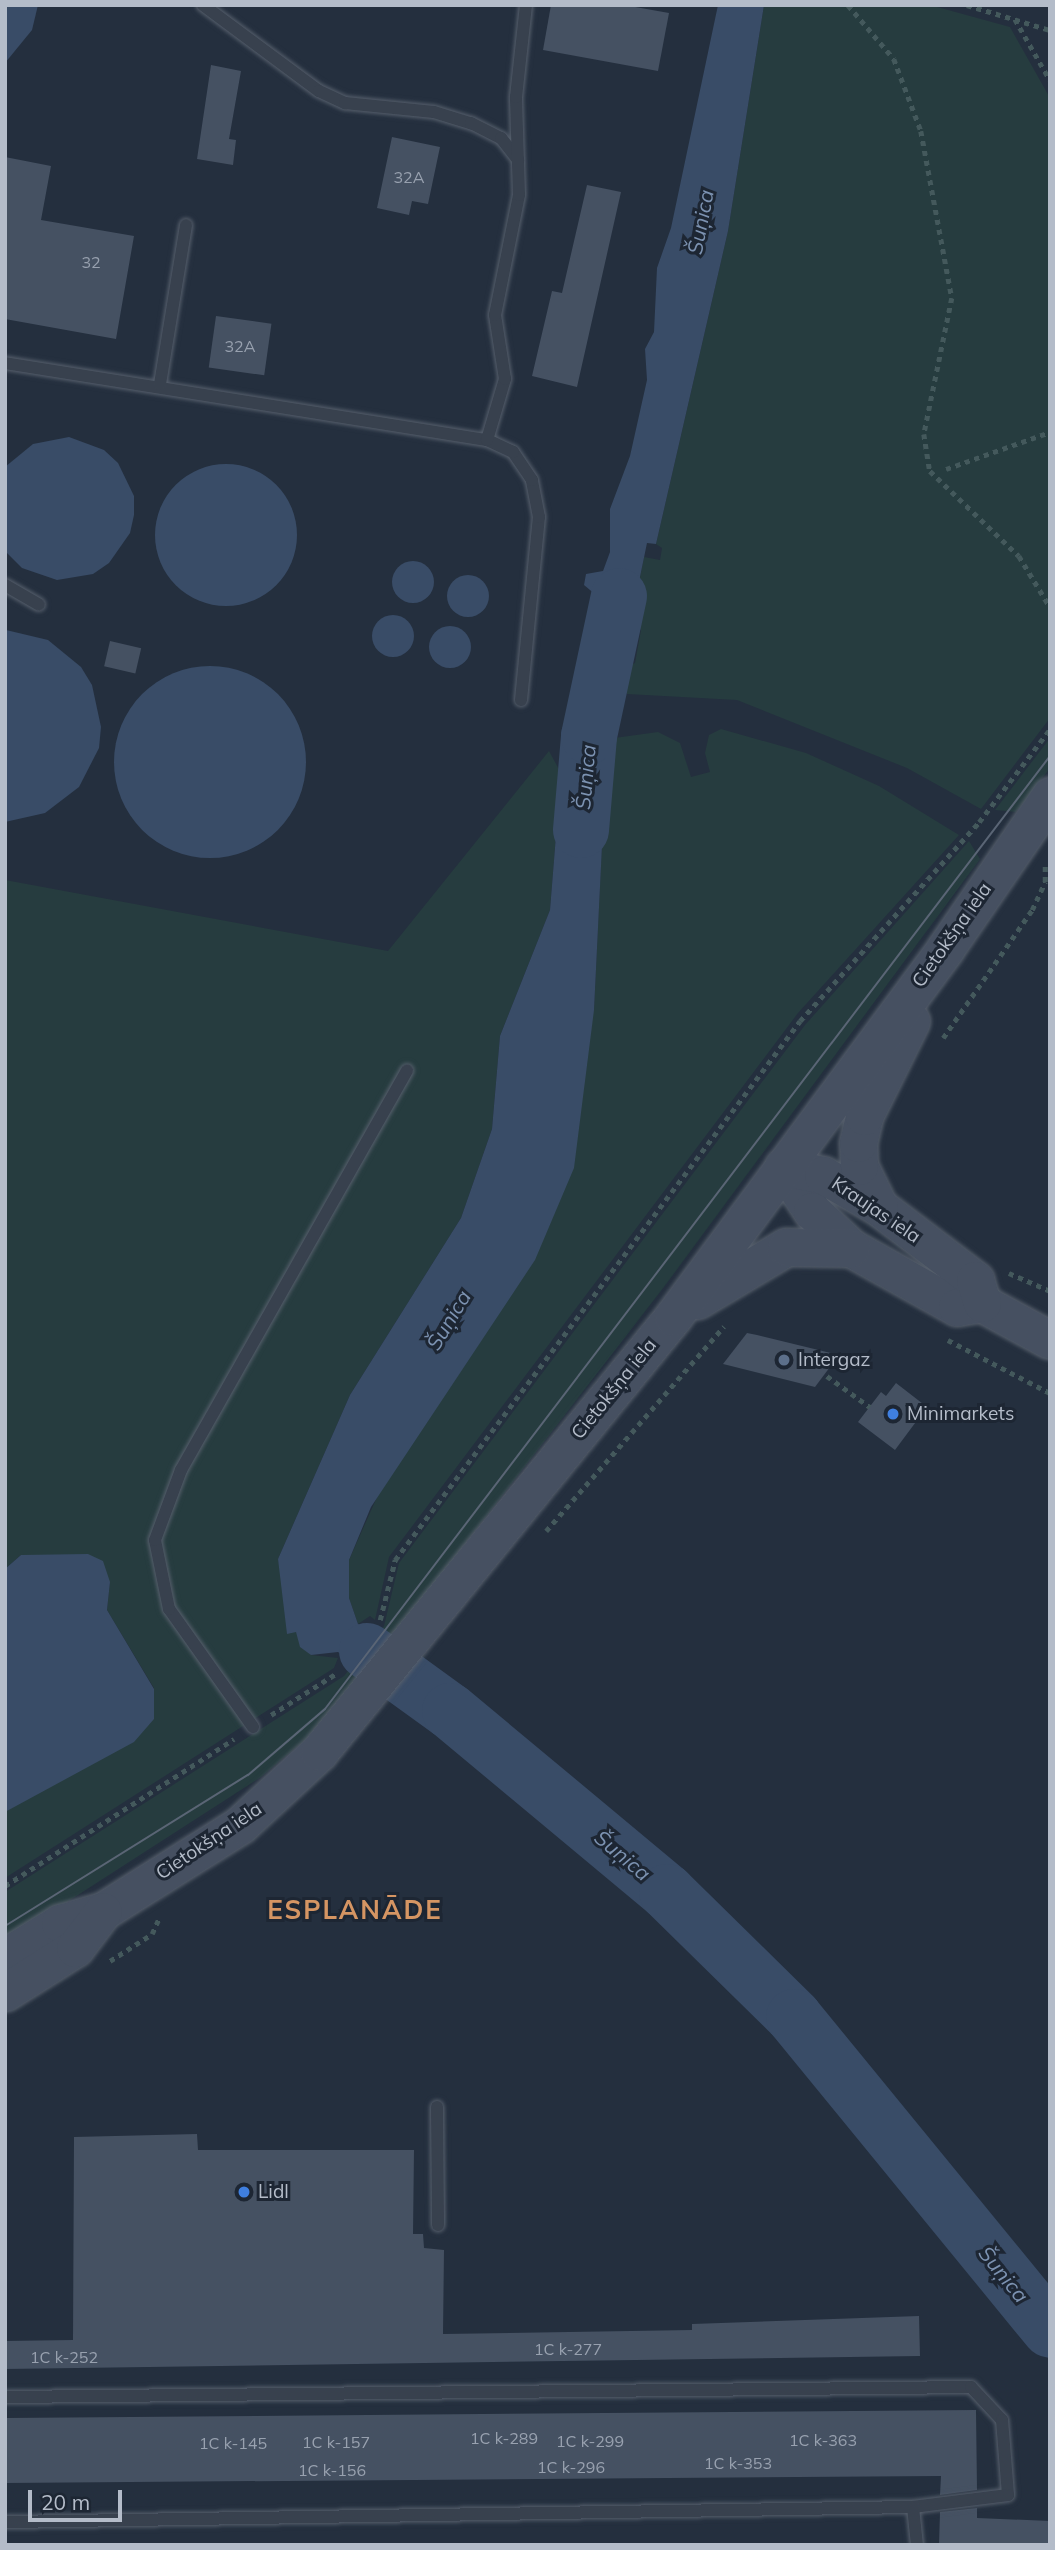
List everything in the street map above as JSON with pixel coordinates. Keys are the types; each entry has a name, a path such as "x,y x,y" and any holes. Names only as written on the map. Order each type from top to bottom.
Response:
{"street":[{"name":"Cietokšņa iela","path":"5,1957 60,1923 103,1911 240,1825 319,1752 673,1317 945,948 1050,796"},
{"path":"878,1207 859,1166 861,1129 945,948"},
{"name":"Kraujas iela","path":"783,1167 823,1175 878,1207 975,1280 982,1303"},
{"name":"Kraujas iela","path":"783,1167 812,1210 851,1248 957,1307 982,1303 1050,1340"},
{"path":"673,1317 786,1247 851,1248"},
{"name":"Cietokšņa iela","path":"5,1992 75,1948 103,1911"}],"lane":[{"path":"203,5 318,91 345,103 433,112 471,123 501,138 517,160"},
{"path":"487,440 505,379 495,315 519,195 516,97 526,5"},
{"path":"160,384 186,225"},
{"path":"5,363 160,384 487,440 513,452 526,471 539,517 521,700"},
{"path":"5,585 39,605"},
{"path":"253,1727 169,1609 155,1540 181,1470 407,1071"},
{"path":"437,2107 438,2224"},
{"path":"5,2397 971,2387 1002,2420 1008,2495 913,2507 5,2522"},
{"path":"913,2507 917,2545"}],"path":[{"path":"848,5 894,59 921,131 949,285 951,298 924,434 930,471 1019,556 1050,607"},
{"path":"967,5 1050,30"},
{"path":"1014,18 1050,80"},
{"path":"946,469 1050,432"},
{"path":"380,1623 395,1560 800,1021 979,822 1050,729"},
{"path":"938,1045 1032,910 1045,882 1045,850"},
{"path":"1002,1266 1050,1291"},
{"path":"544,1534 731,1317"},
{"path":"935,1332 1050,1392"},
{"path":"827,1376 870,1407"},
{"path":"5,1886 339,1672"}],"green space":[{"path":"764,5 930,5 1010,27 1050,98 1050,718 981,809 907,768 737,700 627,694 626,688 609,684 611,673 635,663 641,630 631,622 644,557 660,560 662,548 656,544 728,231"},
{"path":"721,729 806,753 879,786 959,835 798,1013 389,1557 375,1620 370,1616 358,1624 349,1598 349,1560 594,1010 607,739 658,732 680,743 691,777 710,772 705,753 709,735"},
{"path":"1050,738 1050,768 1016,812 995,810"},
{"path":"549,751 561,773 550,910 500,1036 492,1129 461,1218 350,1395 278,1559 296,1632 311,1655 338,1658 334,1668 5,1878 5,1812 154,1688 107,1610 110,1582 21,1555 5,1569 5,880 388,951"},
{"path":"969,841 980,859 664,1287 395,1634 305,1740 261,1777 5,1942 5,1892 344,1676 384,1626 399,1563 805,1025"}],"water":[{"path":"5,5 38,5 32,30 5,63"},
{"path":"718,5 764,5 728,231 656,544 647,543 621,669 595,671 589,662 596,595 584,585 586,574 603,571 610,552 610,509 630,456 647,380 645,349 654,332 657,268 671,228"},
{"path":"69,437 104,450 118,463 134,496 134,515 130,533 109,563 93,574 57,580 22,568 5,551 5,467 33,444"},
{"path":"226,464 253,469 276,485 292,508 297,535 292,562 276,585 253,601 226,606 199,601 176,585 160,562 155,535 160,508 176,485 199,469"},
{"path":"413,561 428,567 434,582 428,597 413,603 398,597 392,582 398,567"},
{"path":"468,575 483,581 489,596 483,611 468,617 453,611 447,596 453,581"},
{"path":"393,615 408,621 414,636 408,651 393,657 378,651 372,636 378,621"},
{"path":"450,626 465,632 471,647 465,662 450,668 435,662 429,647 435,632"},
{"path":"6,630 48,640 81,667 92,685 101,727 99,748 79,787 45,813 5,822"},
{"path":"210,666 247,674 278,694 298,725 306,762 298,799 278,830 247,850 210,858 173,850 142,830 122,799 114,762 122,725 142,694 173,674"},
{"path":"579,750 592,752 605,784 594,1010 574,1168 535,1260 371,1507 349,1560 349,1598 358,1624 437,1685 419,1710 338,1652 311,1655 300,1647 296,1632 287,1634 278,1559 350,1395 461,1218 492,1129 500,1036 550,910 561,773"},
{"path":"88,1554 103,1561 110,1582 107,1610 154,1689 154,1719 134,1742 5,1812 5,1569 21,1555"}],"pier":[{"path":"364,1624 429,1674 403,1707 339,1656"}],"building":[{"path":"551,5 624,5 669,13 658,71 543,50"},
{"path":"211,65 241,71 229,139 236,140 233,165 197,159"},
{"path":"392,137 440,147 428,204 412,201 409,215 377,208"},
{"path":"5,157 51,166 41,220 134,236 116,339 5,319"},
{"path":"587,185 621,192 577,387 532,376 552,291 562,293"},
{"path":"216,316 271,324 264,375 209,367"},
{"path":"110,641 141,648 135,674 104,666"},
{"path":"747,1333 839,1355 815,1387 723,1364"},
{"name":"Minimarkets","path":"896,1383 927,1407 895,1450 858,1422 881,1392 886,1396"},
{"path":"197,2134 198,2150 414,2150 413,2234 423,2234 424,2248 444,2250 443,2334 692,2330 692,2324 919,2316 920,2356 5,2369 5,2341 73,2340 74,2137"},
{"path":"976,2410 977,2490 940,2495 941,2476 5,2483 5,2418"},
{"path":"977,2508 977,2518 1050,2521 1050,2545 939,2545 940,2512"}],"waterway":[{"name":"Šuņica","path":"581,830 589,736 619,596"},
{"name":"Šuņica","path":"367,1651 450,1711 667,1892 794,2017 1050,2330"}],"tram line":[{"path":"5,1926 248,1775 325,1709 1050,756"}],"place":[{"name":"Intergaz","path":"784,1360"},
{"name":"Minimarkets","path":"893,1414"},
{"name":"Lidl","path":"244,2192"}],"district":[{"name":"ESPLANĀDE","path":"355,1910"}]}
